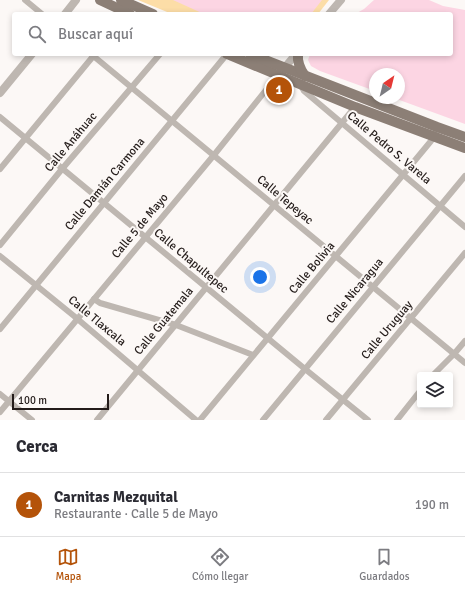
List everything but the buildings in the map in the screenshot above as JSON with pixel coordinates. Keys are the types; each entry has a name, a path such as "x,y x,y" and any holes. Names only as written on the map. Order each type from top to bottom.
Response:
{"main road":[{"path":"100,0 130,12"},
{"path":"121,0 130,12"},
{"path":"233,56 281,72 435,132 465,148"},
{"path":"253,56 281,72"},
{"path":"297,56 302,80"},
{"path":"302,80 355,107 435,132 465,137"}],"street":[{"path":"25,0 40,12"},
{"path":"67,12 76,0"},
{"path":"331,12 340,0"},
{"path":"0,93 30,56"},
{"path":"0,169 92,56"},
{"name":"Calle Tepeyac","path":"94,56 465,363"},
{"name":"Calle Anáhuac","path":"0,246 62,168 158,56"},
{"name":"Calle Damián Carmona","path":"0,329 225,56"},
{"name":"Calle 5 de Mayo","path":"0,412 214,156 295,56"},
{"name":"Calle Pedro S. Varela","path":"302,80 304,91 465,227"},
{"name":"Calle Guatemala","path":"97,420 355,107"},
{"name":"Calle Chapultepec","path":"0,117 368,420"},
{"name":"Calle Bolivia","path":"200,420 431,141 435,132"},
{"name":"Calle Nicaragua","path":"263,420 465,176"},
{"name":"Calle Uruguay","path":"326,420 465,253"},
{"name":"Calle Tlaxcala","path":"0,256 196,420"},
{"path":"94,299 100,304 176,324 253,355"},
{"path":"435,372 465,341"},
{"path":"0,394 32,420"},
{"path":"397,420 417,395"}],"shaded area":[{"path":"138,0 329,0 320,12 167,12"},
{"path":"173,0 322,0 313,12 200,12"},
{"path":"374,0 429,0 443,6 465,10 465,124 405,102 405,68 369,68 369,89 320,71 311,66 308,60 309,56 453,56 453,12 359,12"}],"place":[{"name":"Carnitas Mezquital","path":"279,90"}]}
